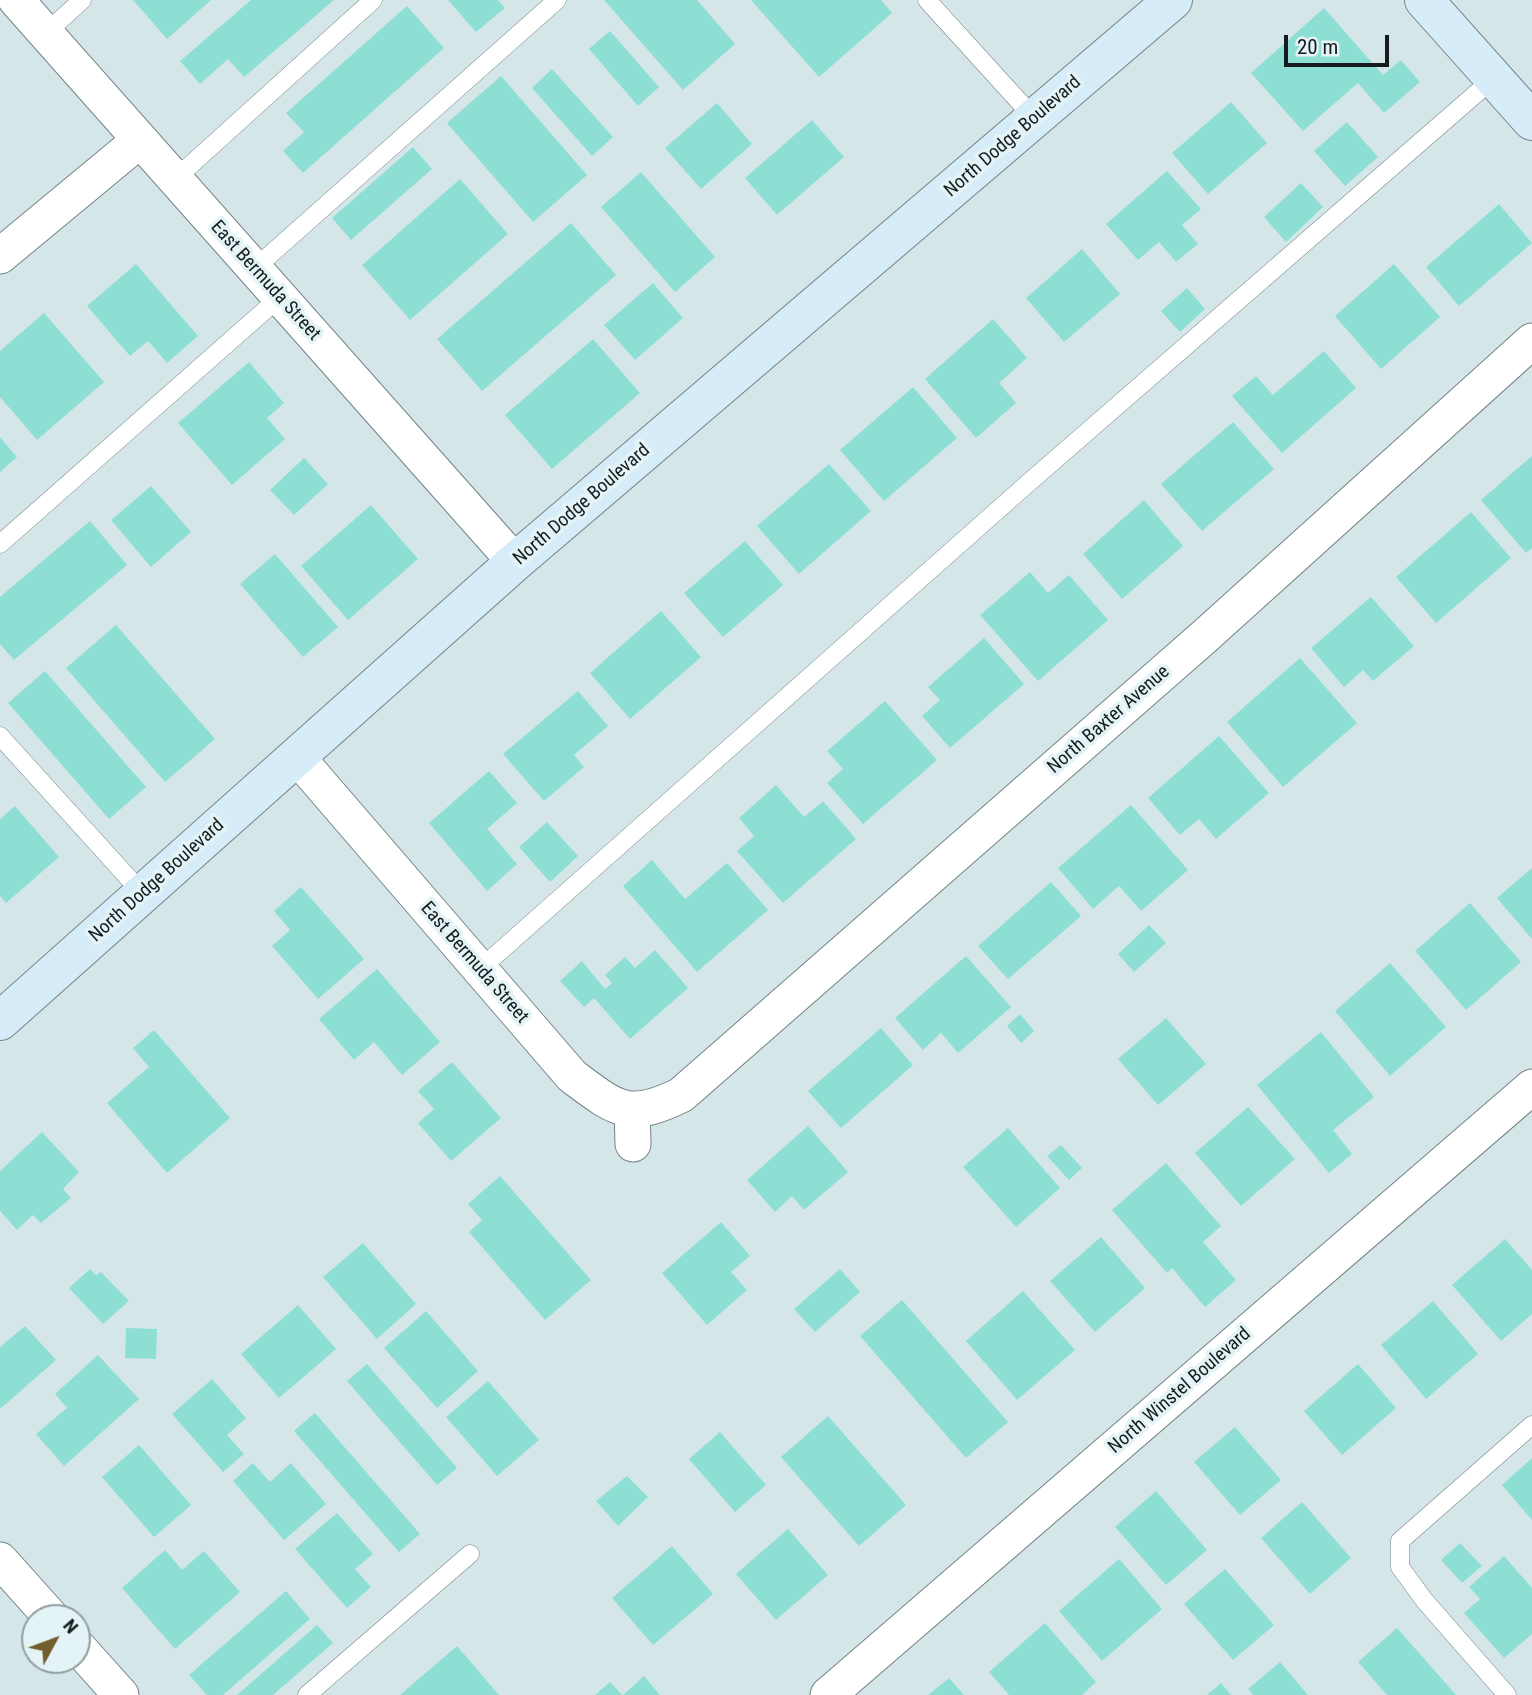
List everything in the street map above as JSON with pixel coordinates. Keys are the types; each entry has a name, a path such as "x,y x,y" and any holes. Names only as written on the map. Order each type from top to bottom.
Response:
{"street":[{"name":"East Bermuda Street","path":"16,0 515,562"},
{"name":"North Dodge Boulevard","path":"0,1021 515,562 1173,0"},
{"path":"1424,0 1532,121"},
{"path":"2,249 141,139"},
{"name":"North Baxter Avenue","path":"632,1109 657,1107 681,1095 1204,637 1532,341"},
{"name":"East Bermuda Street","path":"296,757 572,1076 612,1107 632,1109"},
{"name":"North Winstel Boulevard","path":"828,1695 1532,1087"},
{"path":"632,1109 633,1144"},
{"path":"0,1560 39,1604"},
{"path":"91,1662 121,1695"}],"lane":[{"path":"46,33 82,0"},
{"path":"175,179 373,0"},
{"path":"254,269 557,0"},
{"path":"928,0 1035,118"},
{"path":"480,969 1026,485 1494,78"},
{"path":"0,544 280,297"},
{"path":"0,736 143,894"},
{"path":"1507,1695 1424,1600 1399,1567 1398,1553 1400,1541 1532,1425"},
{"path":"307,1695 470,1554"}],"building":[{"path":"133,0 211,0 167,39"},
{"path":"251,0 334,0 244,77 228,59 200,84 180,61"},
{"path":"448,0 498,0 505,8 476,32"},
{"path":"604,0 697,0 735,44 683,90"},
{"path":"751,0 881,0 892,13 819,77"},
{"path":"407,6 444,48 303,173 283,151 304,132 286,113"},
{"path":"1324,8 1383,75 1401,60 1420,82 1384,113 1358,83 1303,131 1251,73"},
{"path":"610,31 659,87 638,106 589,49"},
{"path":"552,69 613,137 592,156 532,88"},
{"path":"501,76 587,175 533,222 447,123"},
{"path":"1231,102 1267,143 1208,194 1172,153"},
{"path":"717,103 752,144 701,189 665,148"},
{"path":"812,120 844,157 777,215 745,178"},
{"path":"1347,122 1378,157 1345,186 1314,151"},
{"path":"413,147 432,169 351,240 332,218"},
{"path":"1167,171 1201,209 1182,225 1198,244 1176,262 1159,242 1138,260 1106,224"},
{"path":"641,172 715,257 675,292 601,207"},
{"path":"460,179 508,234 410,320 362,265"},
{"path":"1301,183 1323,207 1286,242 1264,217"},
{"path":"1499,204 1532,243 1459,306 1426,267"},
{"path":"571,223 616,275 482,391 437,339"},
{"path":"1082,249 1120,294 1064,342 1026,298"},
{"path":"136,264 198,336 167,363 148,341 130,356 87,306"},
{"path":"1394,264 1440,317 1381,369 1335,316"},
{"path":"653,283 683,318 635,360 604,325"},
{"path":"1187,288 1205,309 1180,332 1161,311"},
{"path":"44,313 104,382 37,440 0,397 0,351"},
{"path":"993,319 1027,358 999,383 1016,403 976,438 925,379"},
{"path":"593,339 640,393 552,469 505,415"},
{"path":"1324,351 1356,388 1282,453 1232,396 1256,376 1273,395"},
{"path":"249,362 284,403 267,418 285,439 232,485 178,423"},
{"path":"913,387 957,438 884,501 840,450"},
{"path":"1233,422 1274,469 1202,531 1161,484"},
{"path":"0,437 17,457 0,472"},
{"path":"1532,456 1532,548 1526,553 1481,500"},
{"path":"304,458 328,484 294,515 270,490"},
{"path":"829,464 871,511 799,574 757,526"},
{"path":"151,486 191,532 151,567 111,520"},
{"path":"1144,500 1183,546 1122,599 1083,554"},
{"path":"371,505 418,559 348,620 301,566"},
{"path":"1471,512 1511,558 1436,623 1396,577"},
{"path":"90,521 127,565 14,660 0,644 0,597"},
{"path":"745,541 783,585 723,637 684,593"},
{"path":"275,554 338,627 303,657 240,584"},
{"path":"1030,572 1048,593 1069,575 1108,620 1038,681 980,615"},
{"path":"1371,597 1414,646 1373,681 1363,670 1344,687 1311,648"},
{"path":"661,611 701,657 630,719 590,673"},
{"path":"116,625 215,739 165,782 66,668"},
{"path":"984,638 1024,684 950,748 922,716 940,700 928,687"},
{"path":"1300,658 1357,723 1283,787 1227,722"},
{"path":"45,671 146,787 109,819 8,703"},
{"path":"578,691 608,726 574,755 584,767 544,801 503,754"},
{"path":"885,701 937,760 863,824 827,783 843,769 827,751"},
{"path":"1219,736 1269,793 1216,839 1199,819 1180,835 1148,798"},
{"path":"489,771 517,803 487,829 517,864 487,891 429,823"},
{"path":"776,785 804,817 823,801 856,839 783,903 737,851 754,836 739,818"},
{"path":"1131,805 1188,870 1141,911 1119,886 1093,909 1058,868"},
{"path":"15,806 59,857 6,903 0,896 0,819"},
{"path":"547,822 578,856 550,882 519,847"},
{"path":"652,860 685,899 727,863 768,910 697,972 623,886"},
{"path":"1532,868 1532,939 1497,898"},
{"path":"1051,882 1081,916 1008,979 978,946"},
{"path":"301,887 364,959 318,999 272,946 290,930 274,911"},
{"path":"1470,903 1521,962 1466,1010 1415,951"},
{"path":"1149,925 1166,943 1134,972 1118,954"},
{"path":"655,950 688,988 630,1039 594,998 584,1007 560,981 582,961 605,989 612,983 605,975 625,957 635,968"},
{"path":"966,956 1011,1007 958,1053 941,1033 923,1050 895,1018"},
{"path":"1390,963 1446,1027 1390,1076 1335,1011"},
{"path":"377,969 440,1042 402,1075 374,1042 354,1060 319,1019"},
{"path":"1020,1014 1034,1031 1021,1043 1007,1026"},
{"path":"1166,1018 1206,1064 1158,1105 1118,1059"},
{"path":"881,1028 913,1065 841,1128 808,1091"},
{"path":"154,1030 230,1118 167,1173 107,1103 149,1067 133,1048"},
{"path":"1321,1032 1374,1097 1333,1130 1352,1154 1329,1173 1257,1085"},
{"path":"452,1062 501,1118 451,1161 418,1123 434,1109 418,1091"},
{"path":"1248,1107 1295,1159 1241,1206 1195,1153"},
{"path":"808,1126 848,1172 804,1210 792,1196 775,1212 747,1180"},
{"path":"1008,1128 1060,1188 1016,1227 963,1167"},
{"path":"42,1132 79,1172 63,1189 71,1198 41,1223 33,1215 17,1230 0,1211 0,1171"},
{"path":"1061,1145 1082,1168 1069,1180 1047,1156"},
{"path":"1166,1163 1221,1226 1203,1242 1236,1280 1205,1307 1172,1268 1167,1273 1112,1210"},
{"path":"500,1176 591,1280 545,1320 469,1232 482,1220 468,1204"},
{"path":"721,1222 750,1256 731,1272 747,1290 707,1325 662,1273"},
{"path":"1101,1237 1145,1288 1095,1332 1050,1281"},
{"path":"1505,1239 1532,1270 1532,1314 1501,1341 1452,1285"},
{"path":"363,1243 416,1304 377,1339 323,1277"},
{"path":"90,1269 96,1275 101,1272 129,1301 103,1324 69,1288"},
{"path":"840,1269 860,1292 815,1332 794,1309"},
{"path":"1023,1291 1075,1350 1017,1400 966,1341"},
{"path":"902,1300 1008,1422 966,1458 860,1336"},
{"path":"1433,1301 1478,1354 1426,1399 1381,1345"},
{"path":"298,1305 336,1349 279,1398 241,1354"},
{"path":"426,1311 478,1371 437,1408 384,1348"},
{"path":"25,1326 56,1360 0,1409 0,1347"},
{"path":"126,1328 157,1329 156,1359 125,1358"},
{"path":"98,1355 139,1399 64,1466 36,1434 67,1408 55,1394"},
{"path":"367,1364 457,1468 437,1485 347,1381"},
{"path":"1358,1364 1396,1408 1342,1455 1304,1411"},
{"path":"212,1379 246,1418 227,1435 244,1454 223,1472 172,1414"},
{"path":"488,1381 539,1440 497,1476 446,1417"},
{"path":"315,1413 420,1534 399,1552 294,1431"},
{"path":"828,1416 906,1505 859,1546 781,1457"},
{"path":"1235,1427 1281,1480 1240,1515 1194,1462"},
{"path":"720,1432 766,1485 735,1512 689,1459"},
{"path":"139,1445 191,1505 154,1537 102,1477"},
{"path":"1532,1458 1532,1520 1502,1485"},
{"path":"253,1463 270,1482 291,1463 326,1504 284,1540 233,1481"},
{"path":"627,1476 648,1497 618,1526 596,1501"},
{"path":"1156,1491 1207,1550 1166,1585 1115,1527"},
{"path":"1302,1502 1351,1558 1310,1594 1261,1538"},
{"path":"337,1513 373,1554 355,1569 371,1587 347,1608 295,1549"},
{"path":"788,1529 828,1575 776,1620 736,1574"},
{"path":"1460,1543 1482,1566 1462,1583 1441,1560"},
{"path":"672,1546 713,1594 653,1645 612,1598"},
{"path":"165,1550 182,1570 204,1551 240,1592 175,1649 122,1588"},
{"path":"1504,1556 1532,1588 1532,1634 1504,1658 1464,1613 1480,1599 1469,1587"},
{"path":"1119,1559 1162,1609 1102,1661 1059,1611"},
{"path":"1225,1569 1274,1625 1233,1660 1184,1604"},
{"path":"286,1591 310,1619 223,1695 207,1695 189,1675"},
{"path":"1045,1623 1096,1682 1082,1695 1009,1695 989,1672"},
{"path":"317,1625 333,1643 273,1695 237,1695"},
{"path":"1397,1628 1456,1695 1387,1695 1358,1662"},
{"path":"457,1646 499,1695 400,1695"},
{"path":"1280,1662 1308,1695 1253,1695 1248,1689"},
{"path":"644,1676 660,1695 623,1695"},
{"path":"949,1678 964,1695 928,1695"},
{"path":"610,1682 622,1695 595,1695"},
{"path":"1221,1683 1231,1695 1207,1695"}]}
